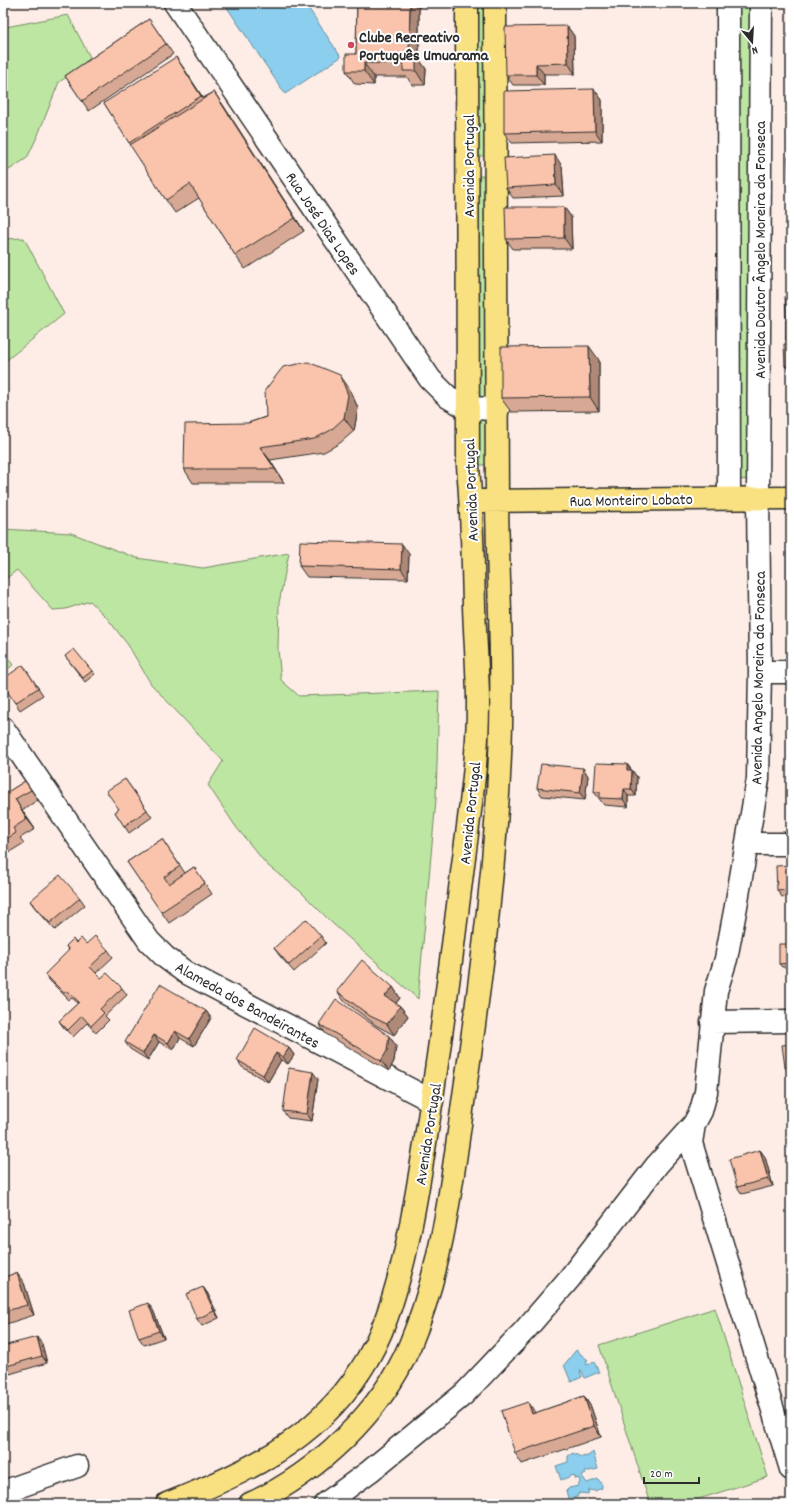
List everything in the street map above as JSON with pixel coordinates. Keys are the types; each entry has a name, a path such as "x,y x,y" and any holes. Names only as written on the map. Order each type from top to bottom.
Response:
{"main road":[{"name":"Avenida Portugal","path":"167,1504 243,1472 297,1439 322,1418 360,1372 374,1348 393,1298 418,1195 446,1004 474,773 478,706 471,501 468,466 467,3"},
{"name":"Avenida Portugal","path":"250,1504 290,1482 328,1454 380,1398 397,1371 410,1346 429,1291 444,1229 474,1024 494,851 501,724 497,500 498,409 495,3"},
{"path":"468,166 496,166"},
{"name":"Rua Monteiro Lobato","path":"471,501 729,497 791,498"}],"street":[{"name":"Rua José Dias Lopes","path":"175,3 430,379 448,397 468,408 498,409"},
{"name":"Avenida Doutor Ângelo Moreira da Fonseca","path":"728,3 729,497"},
{"name":"Avenida Doutor Ângelo Moreira da Fonseca","path":"758,498 761,3"},
{"name":"Avenida Angelo Moreira da Fonseca","path":"325,1504 370,1471 469,1389 525,1330 569,1279 657,1165 692,1134 701,1111 706,1092 716,991 726,959 758,779 760,672 758,498"},
{"path":"760,672 791,672"},
{"name":"Alameda dos Bandeirantes","path":"3,728 149,941 165,957 185,972 432,1101"},
{"path":"747,844 791,844"},
{"path":"712,1022 791,1022"},
{"path":"692,1134 791,1469"},
{"path":"3,1492 77,1466"}],"green space":[{"path":"477,3 486,3 487,156 478,156"},
{"path":"732,3 752,3 753,479 736,480"},
{"path":"68,15 92,61 59,82 38,135 27,158 3,174 3,24 6,27"},
{"path":"477,176 487,176 487,465 478,465"},
{"path":"24,238 64,314 3,363 3,239"},
{"path":"3,529 71,533 137,558 203,568 289,553 279,603 278,649 281,680 299,696 439,691 436,800 418,999 332,923 300,891 267,865 236,827 208,785 223,761 151,684 128,645 107,618 90,601 66,609 53,610 17,570 3,581"},
{"path":"3,651 13,665 3,673"},
{"path":"715,1308 768,1477 683,1504 650,1504 599,1345"}],"water":[{"path":"224,3 305,3 341,57 285,94"},
{"path":"576,1350 588,1360 586,1361 587,1365 594,1362 599,1372 585,1378 581,1370 582,1377 571,1382 564,1365"},
{"path":"593,1452 598,1469 585,1472 586,1474 582,1476 587,1483 598,1479 602,1485 602,1488 595,1491 589,1490 588,1494 580,1493 576,1498 568,1498 566,1491 569,1488 578,1486 580,1482 579,1478 576,1479 574,1475 561,1480 556,1466 568,1462 568,1456 573,1453 581,1457 588,1456"}],"building":[{"path":"357,3 410,3 409,56 416,56 416,71 403,71 403,64 364,63 364,71 346,71 346,54 356,54"},
{"path":"149,19 166,44 82,101 65,76"},
{"path":"567,26 568,63 536,64 536,75 506,75 505,27"},
{"path":"176,57 201,96 129,143 104,103"},
{"path":"594,89 595,131 504,133 504,91"},
{"path":"214,92 295,218 235,255 190,184 166,200 130,145"},
{"path":"555,155 556,185 506,188 504,158"},
{"path":"788,157 791,157 791,179 789,180"},
{"path":"505,207 564,207 564,238 506,239"},
{"path":"791,295 791,316 786,316 785,296"},
{"path":"786,320 791,320 791,339 786,339"},
{"path":"784,344 791,344 791,366 785,366"},
{"path":"589,346 590,397 501,398 501,347"},
{"path":"308,362 340,375 348,395 344,418 331,430 314,439 260,447 275,469 184,469 185,424 248,423 266,417 265,390 283,367"},
{"path":"300,541 402,544 401,569 299,566"},
{"path":"788,552 791,552 791,582 788,582"},
{"path":"789,611 791,611 791,639 789,639"},
{"path":"74,649 92,671 83,678 65,656"},
{"path":"23,665 38,688 15,703 3,685 3,679"},
{"path":"596,763 627,764 627,770 632,770 631,789 624,789 623,799 600,798 600,792 594,792"},
{"path":"541,764 583,768 580,793 537,788"},
{"path":"125,779 147,810 124,826 115,812 119,809 106,791"},
{"path":"25,781 31,790 15,799 27,819 13,828 16,833 3,841 3,795"},
{"path":"162,839 180,866 164,877 169,884 194,867 205,883 161,912 127,862"},
{"path":"791,865 791,889 777,890 776,866"},
{"path":"60,875 80,898 50,923 30,901"},
{"path":"306,919 321,936 289,965 274,948"},
{"path":"95,936 108,950 90,967 101,978 107,973 122,988 100,1009 104,1013 91,1026 82,1016 68,1030 59,1021 79,1002 67,991 64,993 45,974 69,950 66,946 73,939 76,943 81,938 86,944"},
{"path":"779,944 791,944 791,963 779,964"},
{"path":"362,960 393,987 385,996 400,1006 387,1024 370,1016 337,991"},
{"path":"160,984 206,1011 189,1039 175,1031 168,1043 154,1035 143,1053 125,1042"},
{"path":"336,999 389,1036 387,1051 381,1061 319,1024"},
{"path":"255,1028 289,1048 283,1057 276,1053 263,1075 237,1060"},
{"path":"791,1044 791,1067 785,1067 782,1045"},
{"path":"289,1068 313,1072 307,1114 283,1111"},
{"path":"760,1150 768,1179 737,1187 729,1159"},
{"path":"17,1273 27,1305 3,1312 3,1277"},
{"path":"203,1287 214,1311 197,1319 186,1294"},
{"path":"148,1303 159,1331 139,1338 129,1310"},
{"path":"37,1337 42,1356 3,1367 3,1346"},
{"path":"584,1396 594,1426 515,1453 501,1411 528,1402 532,1414"}],"place":[{"name":"Clube Recreativo Português Umuarama","path":"351,45"}]}
